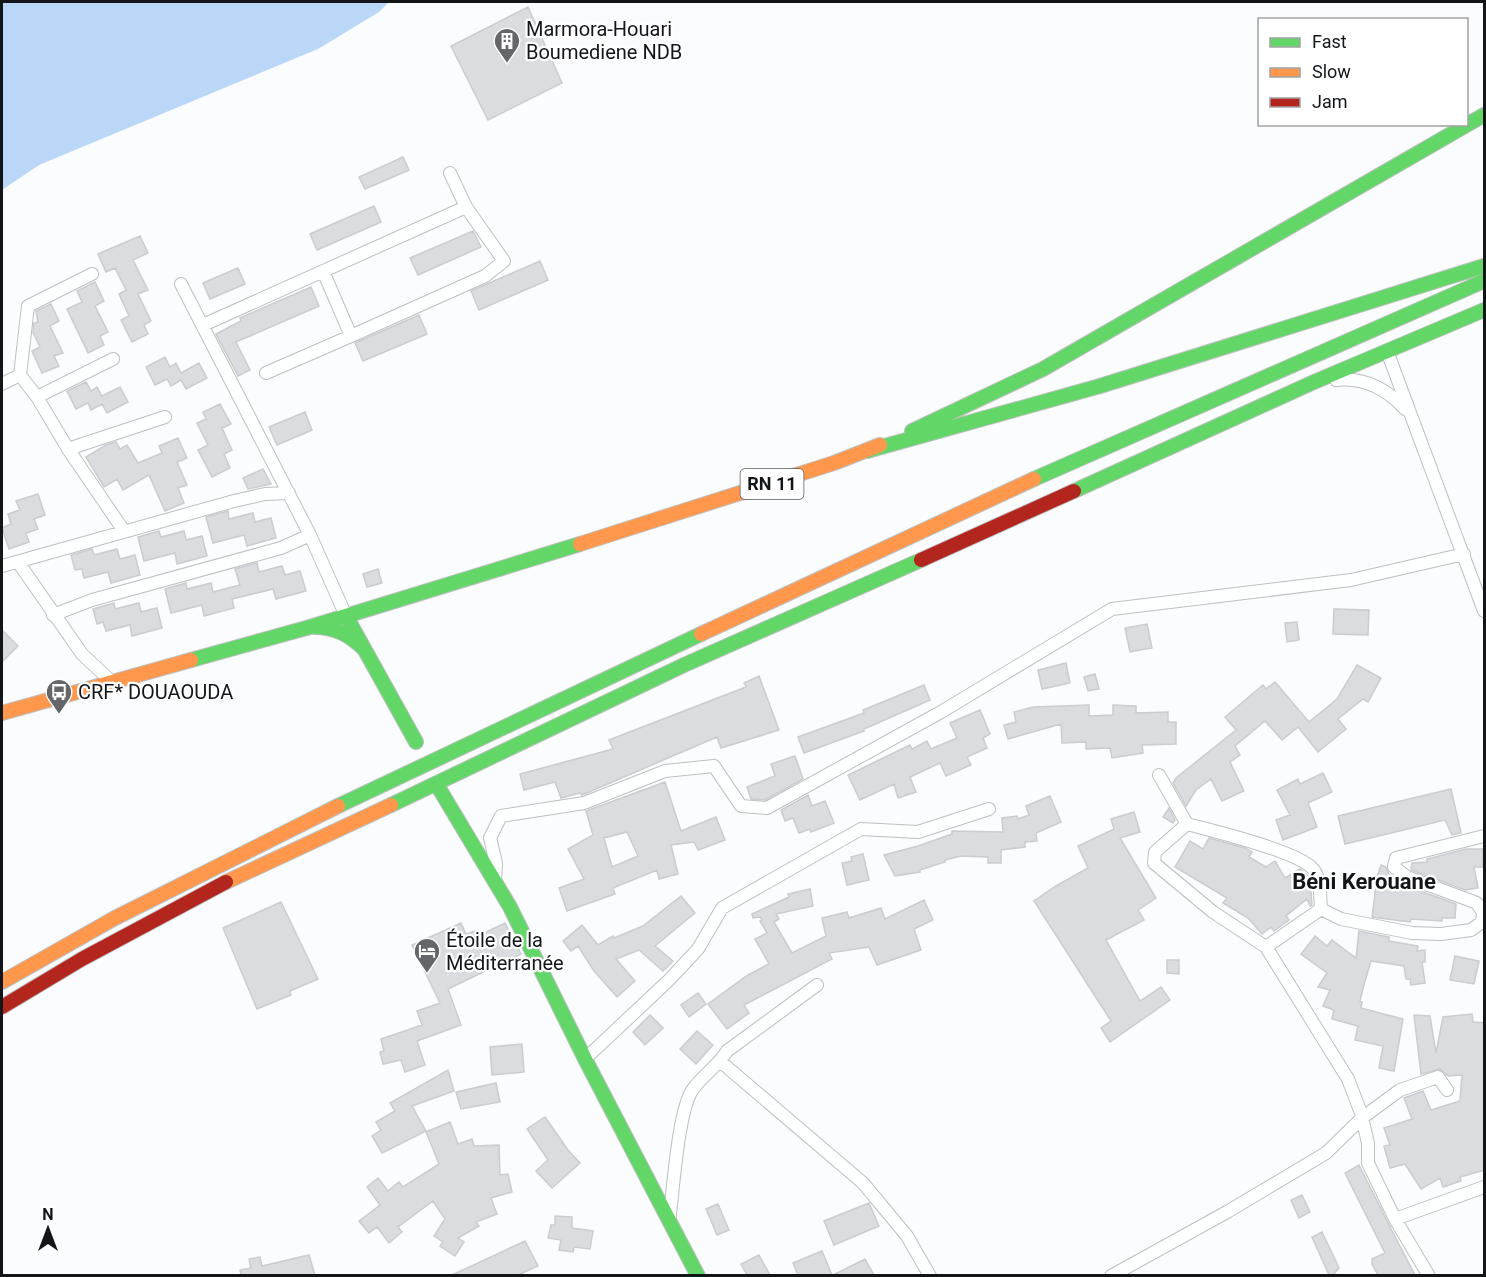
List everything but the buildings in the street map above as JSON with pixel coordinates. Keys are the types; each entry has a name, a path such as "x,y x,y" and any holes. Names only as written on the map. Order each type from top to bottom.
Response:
{"main road":[{"name":"RN 11","path":"1468,125 1485,115"},
{"name":"RN 11","path":"2,713 310,627 712,503 867,451 941,419 1043,369 1466,126"},
{"path":"867,451 946,431 1054,399 1485,266"},
{"path":"2,982 119,915 217,864 675,645 1036,479 1485,281"},
{"path":"2,1007 82,959 211,889 717,650 1314,382 1485,310"},
{"path":"365,650 364,626 372,612 385,603"},
{"path":"346,616 416,742"},
{"path":"310,627 327,628 344,633 365,650"},
{"path":"437,785 510,907 585,1059 698,1275"}],"street":[{"path":"266,373 485,276 504,261 466,207 450,173"},
{"path":"203,325 466,207"},
{"path":"322,272 351,336"},
{"path":"92,274 28,306 20,375 37,397 68,449 124,531"},
{"path":"182,284 310,535 346,616"},
{"path":"1387,351 1485,611"},
{"path":"37,397 113,359"},
{"path":"2,384 20,375"},
{"path":"1314,382 1352,378 1368,382 1395,397 1410,414"},
{"path":"68,449 165,417"},
{"path":"2,566 265,494 289,493"},
{"path":"53,615 92,600 281,548 310,535"},
{"path":"495,882 496,863 490,838 501,816 584,803 665,771 714,766 741,806 767,807 941,712 1112,609 1351,580 1464,554"},
{"path":"18,562 82,654 113,682"},
{"path":"1160,775 1187,824 1291,854 1314,869 1320,888 1321,909"},
{"path":"585,1059 669,980 698,949 722,908 861,830 918,832 989,809"},
{"path":"1187,824 1167,839 1155,852 1154,863 1213,912 1266,947 1348,1079 1368,1143 1368,1163 1395,1219 1429,1275"},
{"path":"1471,930 1482,922 1483,912 1477,903 1407,877 1394,867 1396,858 1485,836"},
{"path":"1321,909 1341,919 1412,933 1441,934 1471,930 1485,932"},
{"path":"1266,947 1321,909"},
{"path":"669,1223 684,1109 692,1089 721,1062 727,1051 817,985"},
{"path":"721,1062 863,1183 907,1236 930,1275"},
{"path":"1111,1275 1227,1212 1326,1153 1362,1118 1400,1090 1438,1077 1447,1090"},
{"path":"1395,1219 1485,1186"}],"water":[{"path":"2,2 389,2 379,12 318,49 39,165 2,190"}],"traffic: fast":[{"path":"1468,124 1484,115"},
{"path":"912,431 1043,369 1465,126"},
{"path":"867,451 1100,386 1484,266"},
{"path":"1034,479 1484,281"},
{"path":"1074,491 1314,382 1484,310"},
{"path":"191,660 310,627 580,544"},
{"path":"391,805 684,665 921,560"},
{"path":"346,616 416,742"},
{"path":"314,627 329,628 342,633 365,650"},
{"path":"338,806 701,634"},
{"path":"437,785 510,907 585,1059 698,1276"}],"traffic: slow":[{"path":"580,544 834,463 880,445"},
{"path":"701,634 1034,479"},
{"path":"2,713 191,660"},
{"path":"226,882 391,805"},
{"path":"2,982 115,918 338,806"}],"traffic: jam":[{"path":"921,560 1074,491"},
{"path":"2,1007 82,959 226,882"}],"place":[{"name":"Marmora-Houari Boumediene NDB","path":"507,64"},
{"name":"CRF* DOUAOUDA","path":"59,715"},
{"name":"Étoile de la Méditerranée","path":"427,974"}],"district":[{"name":"Béni Kerouane","path":"1364,881"}]}
